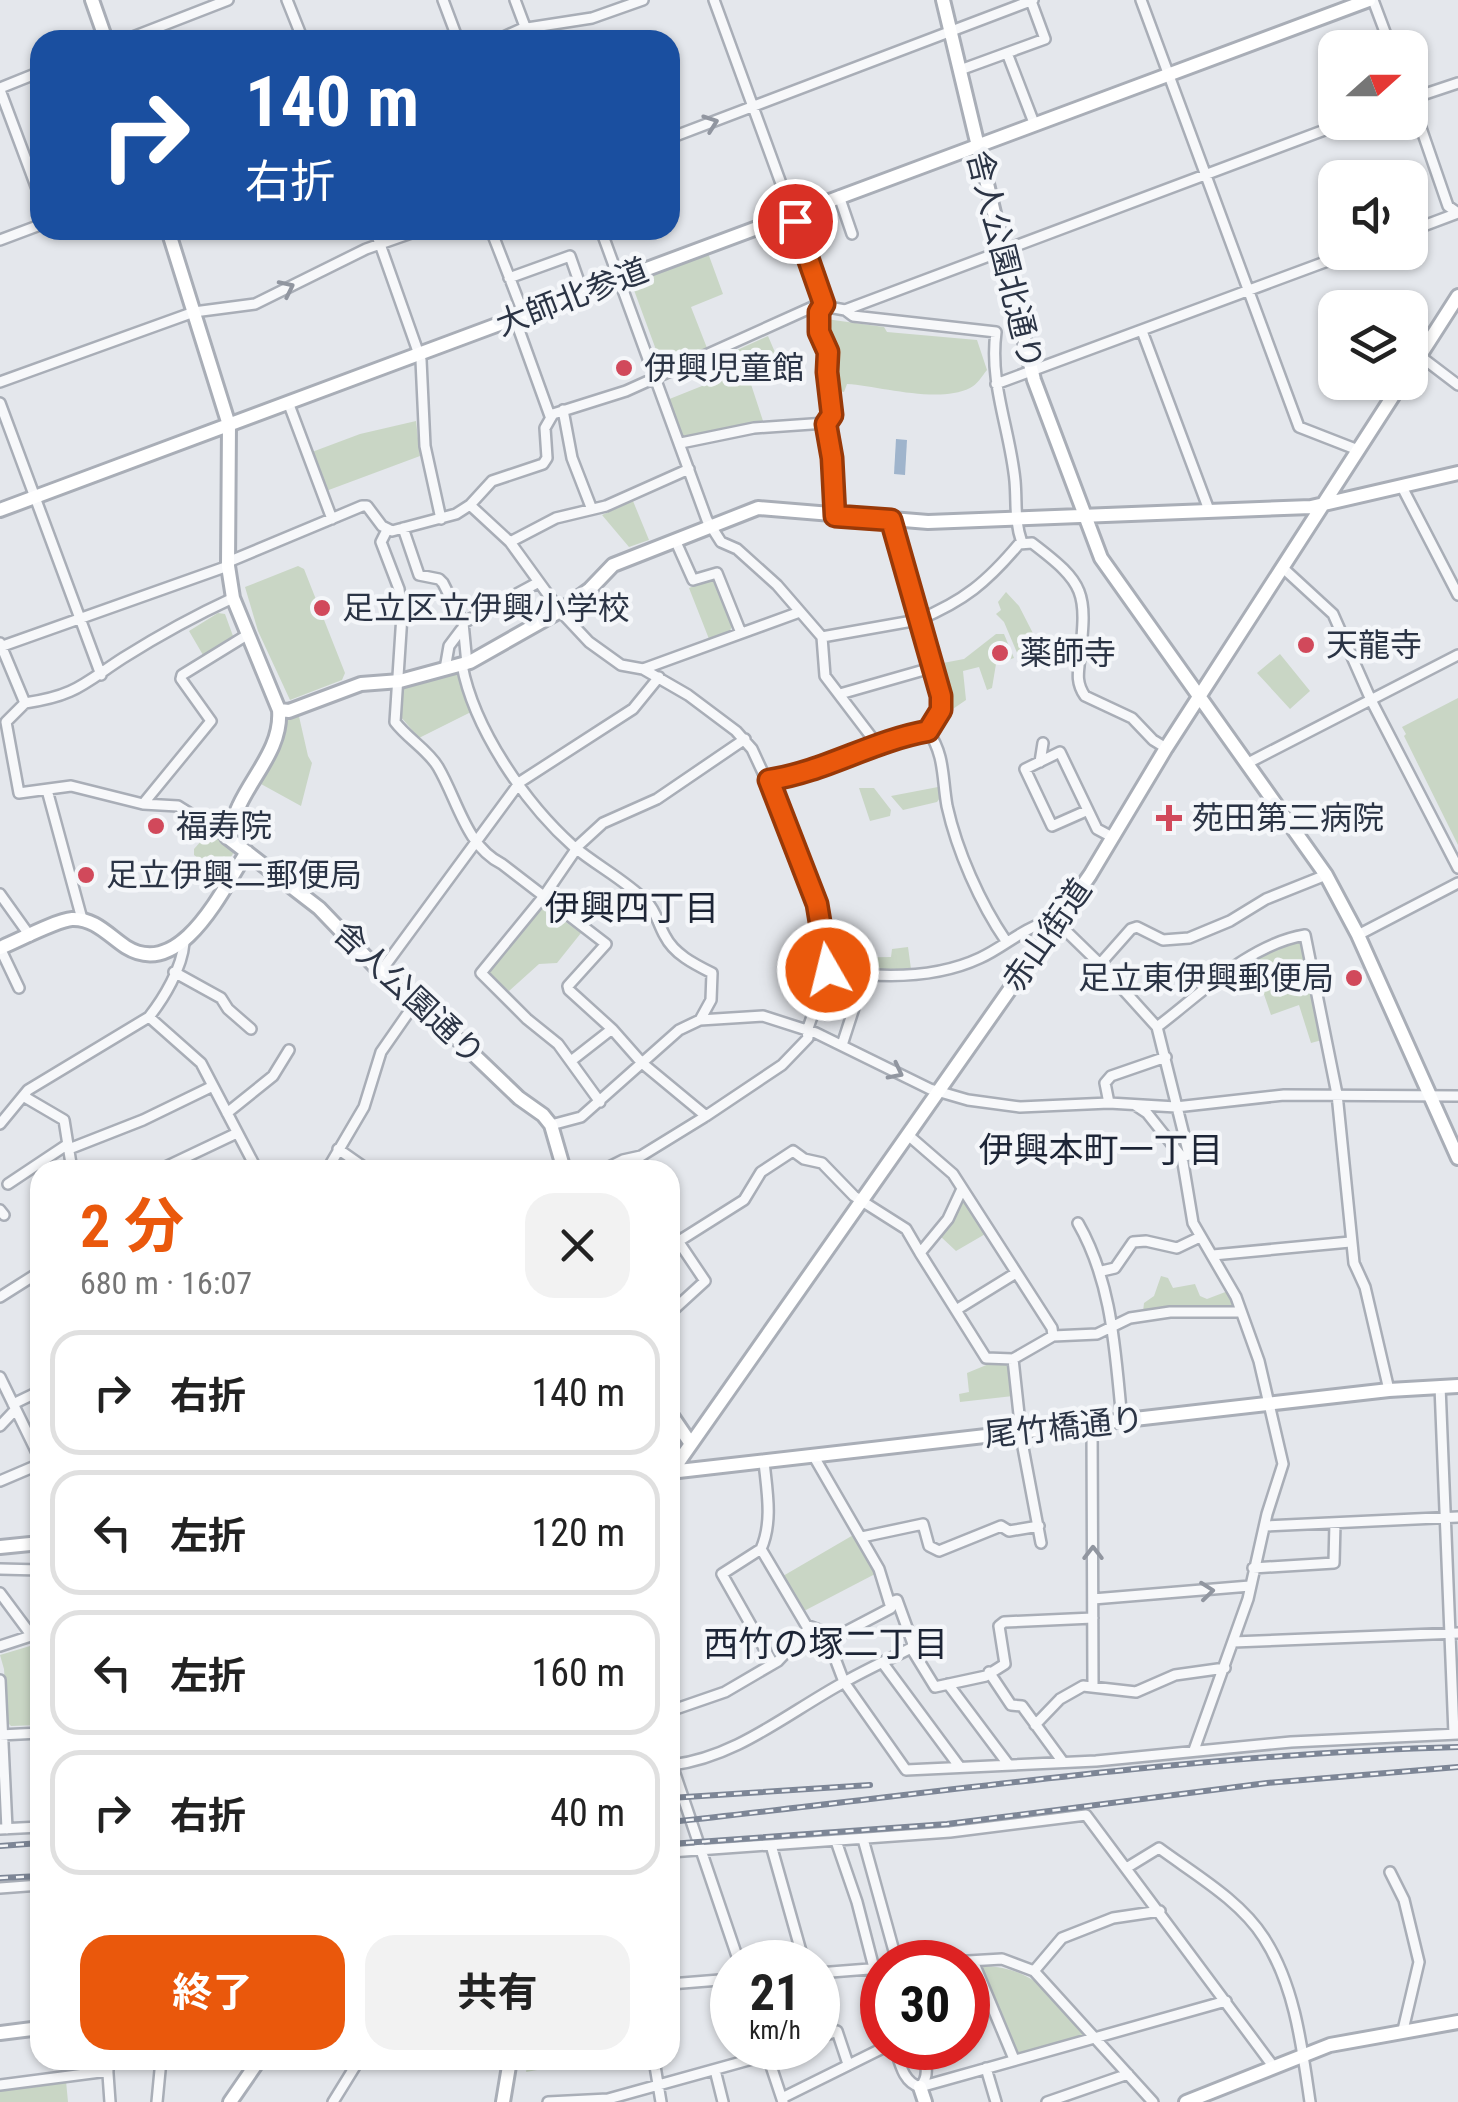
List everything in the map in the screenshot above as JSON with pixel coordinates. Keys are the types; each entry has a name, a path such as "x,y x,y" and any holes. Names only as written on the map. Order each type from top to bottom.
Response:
{"street":[{"path":"92,0 102,30"},
{"path":"151,30 228,0"},
{"path":"287,0 298,30"},
{"path":"444,0 454,30"},
{"path":"515,0 525,28"},
{"path":"520,30 592,18 642,0"},
{"path":"714,0 824,304"},
{"name":"舎人公園北通り","path":"944,0 1032,371 1083,515 1108,570 1326,876 1358,936 1458,1158"},
{"path":"680,134 1032,0 1045,39 960,70"},
{"path":"1141,0 1300,427 1358,450"},
{"path":"1371,0 1384,30"},
{"name":"大師北参道","path":"0,510 1371,0"},
{"path":"1007,53 1034,123"},
{"path":"30,75 1,85 30,168"},
{"path":"1428,93 1458,84"},
{"path":"844,310 1318,132"},
{"path":"1425,140 1448,206 1458,213"},
{"path":"838,196 852,234"},
{"path":"1428,224 1458,213"},
{"path":"0,240 30,229"},
{"path":"171,240 229,424 228,564 234,598 279,710 279,729 257,779 238,807 227,837 178,806 143,804 71,786 19,793 3,722 25,703 59,698 80,689 156,639 234,598"},
{"path":"378,240 420,354 425,446 441,519"},
{"path":"0,382 194,312 255,304 391,240"},
{"path":"387,530 441,519 470,505 492,482 543,464 547,458 545,428 550,416 496,240"},
{"path":"605,240 712,528 722,542 736,549 790,598 797,612 822,637 825,676 876,743"},
{"path":"510,278 570,256 583,293"},
{"path":"996,384 1318,265"},
{"path":"1428,343 1458,296"},
{"path":"824,304 819,312 819,332 828,352 832,415 826,424 835,516"},
{"path":"550,416 626,390 801,310 824,304 853,316 996,332 992,362 1015,480 1014,518 1022,543"},
{"path":"1142,331 1210,510"},
{"path":"1428,362 1458,385"},
{"name":"赤山街道","path":"680,1459 1055,924 1390,400"},
{"path":"288,402 332,519"},
{"path":"0,404 101,675"},
{"path":"562,410 572,458 591,508"},
{"path":"681,444 754,428 826,424"},
{"path":"510,542 556,518 606,506 689,469"},
{"path":"279,710 289,711 360,684 396,682 464,664 560,611 613,565 758,508 928,522 1323,506 1458,472"},
{"path":"1402,487 1458,594"},
{"path":"470,505 510,542 560,611 589,642 622,665 659,677 745,740 769,780 817,904 828,970 808,1038 782,1065 706,1116 629,1160"},
{"path":"25,703 0,646 228,564 367,506 387,530"},
{"path":"769,780 793,777 876,743 928,731 941,710 941,696 891,520"},
{"path":"402,528 418,575"},
{"path":"387,530 381,542 398,584 402,641 395,722 436,763 487,856 606,944 568,986 642,1063 706,1116"},
{"path":"676,542 692,580 716,573 741,632"},
{"path":"822,637 918,620 982,586 1022,543"},
{"path":"1022,543 1032,544 1064,567 1083,599 1078,680 1085,696 1132,718 1166,748"},
{"path":"1283,568 1333,614 1371,700 1458,868"},
{"path":"398,584 418,575 439,579 443,584 462,626 464,664 477,713 496,750 540,812 577,850 647,902 666,940 686,960 712,973 711,1000 700,1020"},
{"path":"445,669 449,646 462,626 539,582"},
{"path":"643,669 797,612"},
{"path":"143,804 212,721 180,679 182,674 247,635"},
{"path":"1248,764 1458,654"},
{"path":"840,694 931,668"},
{"path":"380,970 520,782 633,710 659,677"},
{"path":"928,731 940,751 948,811 984,908 1006,942"},
{"path":"600,1102 558,1044 527,1020 482,973 577,850 603,823 656,798 745,740"},
{"path":"1040,762 1043,742"},
{"path":"1086,811 1052,826 1025,770 1060,752 1096,830 1112,837"},
{"path":"47,790 82,920"},
{"name":"舎人公園通り","path":"227,837 319,908 413,1006 449,1031 551,1125"},
{"path":"0,1124 28,1090 149,1017 160,1003 184,943 248,852"},
{"path":"1100,964 1132,928 1138,927 1163,940 1188,938 1230,921 1266,899 1326,876"},
{"path":"1358,936 1458,883"},
{"path":"0,894 30,936"},
{"path":"19,988 0,948 61,921 94,923 138,953 165,953 184,943"},
{"path":"828,970 864,976 939,971 982,958 1045,921 1055,924 1100,964 1157,1026 1184,1124 1189,1155 1182,1157"},
{"path":"1157,1026 1249,958 1274,944 1305,935 1337,1094 1354,1264 1365,1286 1389,1390"},
{"path":"174,972 222,998 228,1009 251,1029"},
{"path":"842,1045 864,976"},
{"path":"332,1160 364,1107 381,1052 413,1006"},
{"path":"561,1160 551,1125 581,1117 679,1030 700,1020 764,1016 842,1045 939,1091 968,1100 1036,1108 1109,1103 1176,1106 1284,1095 1458,1096"},
{"path":"149,1017 201,1063 252,1160"},
{"path":"571,1061 612,1029"},
{"path":"227,1113 273,1076 288,1050"},
{"path":"1109,1103 1105,1083 1110,1076 1166,1057"},
{"path":"47,1160 68,1147 143,1120 213,1086"},
{"path":"23,1096 64,1120 70,1160"},
{"path":"1133,1104 1147,1113 1182,1157 1193,1223 1242,1312 1259,1362 1283,1472 1225,1668 1194,1750"},
{"path":"180,1160 237,1133"},
{"path":"908,1135 952,1174 1052,1328 1053,1336"},
{"path":"338,1149 354,1160"},
{"path":"680,1240 744,1200 761,1172 793,1151 804,1159 822,1163 854,1196 906,1229 986,1358 1014,1359 1053,1336 1096,1334 1130,1318 1242,1312"},
{"path":"8,1184 30,1170"},
{"path":"920,1253 948,1219 962,1189"},
{"path":"1078,1223 1102,1271 1122,1420"},
{"path":"1102,1271 1115,1268 1133,1242 1146,1240 1178,1248 1200,1237"},
{"path":"1213,1255 1350,1242"},
{"path":"680,1244 705,1282 680,1304"},
{"path":"956,1310 1016,1273"},
{"path":"0,1296 30,1279"},
{"path":"1014,1359 1041,1544"},
{"path":"0,1377 30,1441"},
{"path":"761,1549 806,1625 820,1628 828,1640 844,1682 906,1770 1456,1734 1440,1386"},
{"name":"尾竹橋通り","path":"680,1472 1389,1390 1458,1386"},
{"path":"0,1426 14,1407 30,1397"},
{"path":"1092,1424 1092,1685"},
{"path":"680,1427 691,1444"},
{"path":"813,1456 879,1569 891,1608 828,1640"},
{"path":"764,1462 769,1509 766,1538 761,1549 722,1574 773,1664"},
{"path":"0,1481 30,1467"},
{"path":"1264,1526 1458,1517"},
{"path":"1254,1568 1334,1562 1335,1522"},
{"path":"862,1537 923,1524 929,1546 939,1550 1001,1526 1010,1530 1039,1526"},
{"path":"0,1547 30,1544"},
{"path":"0,1569 30,1570"},
{"path":"1093,1599 1250,1586"},
{"path":"0,1593 30,1627"},
{"path":"890,1602 897,1600 913,1644 911,1648 935,1686 986,1676 1004,1664 999,1626 1004,1622 1093,1618"},
{"path":"680,1708 726,1692 773,1664 810,1627"},
{"path":"1233,1642 1454,1633"},
{"path":"0,1646 30,1636"},
{"path":"680,1762 700,1762 746,1742 844,1682 911,1648"},
{"path":"882,1662 959,1766"},
{"path":"1035,1725 1070,1692 1092,1685 1136,1692 1175,1675 1225,1668"},
{"path":"990,1672 1011,1705 1022,1706 1062,1762"},
{"path":"0,1680 4,1829 30,1828"},
{"path":"948,1684 1008,1764"},
{"path":"2,1735 30,1734"},
{"path":"680,1788 732,1940"},
{"path":"680,1851 992,1828 1086,1815 1273,2066"},
{"path":"863,1839 891,1940"},
{"path":"836,1841 869,1940"},
{"path":"771,1845 798,1940"},
{"path":"1128,1867 1158,1848 1234,1898 1264,1938 1295,2014 1310,2102"},
{"path":"1390,1872 1404,1900 1419,1962 1403,2030"},
{"path":"0,1888 30,1886"},
{"path":"1034,1971 1062,1938 1113,1918 1160,1911"},
{"path":"990,1960 1002,1960 1034,1971 1153,2102"},
{"path":"680,1983 710,1981"},
{"path":"990,2067 1226,2001"},
{"path":"990,2002 1014,2060"},
{"path":"1186,2102 1352,2038 1458,2022"},
{"path":"0,2033 30,2029"},
{"path":"840,2043 848,2064"},
{"path":"772,2070 783,2100 860,2058"},
{"path":"0,2085 80,2070"},
{"path":"107,2070 110,2102"},
{"path":"157,2102 161,2070"},
{"path":"230,2102 252,2070"},
{"path":"334,2102 354,2070"},
{"path":"503,2102 508,2070"},
{"path":"656,2070 661,2102"},
{"path":"548,2102 608,2099 715,2070 722,2102"},
{"path":"902,2070 912,2084 920,2087 979,2070"},
{"path":"920,2087 927,2070"},
{"path":"987,2070 996,2102"},
{"path":"1046,2102 1128,2074"},
{"path":"920,2087 924,2102"}],"green space":[{"path":"708,253 723,294 691,307 707,348 662,366 631,282"},
{"path":"826,319 884,327 887,332 977,340 987,370 973,387 957,393 926,394 847,384 844,392 835,390"},
{"path":"768,336 777,357 746,369 764,424 685,440 667,400 717,380 711,362"},
{"path":"416,421 420,456 326,491 312,452 360,434"},
{"path":"633,501 649,540 629,547 602,515"},
{"path":"298,566 304,569 345,673 342,680 290,700 258,631 245,587"},
{"path":"714,581 732,626 730,631 709,639 689,588"},
{"path":"1006,592 1019,606 1039,645 1018,655 1004,622 996,614 1001,610 998,602"},
{"path":"218,613 225,614 233,636 203,655 189,631"},
{"path":"996,634 1004,634 1014,658 996,664 992,688 987,690 979,667 963,671 966,700 947,713 938,672 944,670 943,663 964,659"},
{"path":"1280,654 1310,691 1290,709 1257,673"},
{"path":"453,673 458,675 471,712 419,738 400,716 403,687"},
{"path":"1458,698 1458,845 1402,727"},
{"path":"298,712 312,763 301,806 261,784 287,726 287,716"},
{"path":"938,787 937,802 903,810 891,796"},
{"path":"859,788 874,788 891,810 890,816 870,821"},
{"path":"210,831 235,851 221,871 194,855 194,849"},
{"path":"541,907 581,933 557,963 539,964 509,991 490,975 490,970"},
{"path":"1303,939 1322,1040 1311,1043 1299,1005 1271,1015 1252,959"},
{"path":"908,947 911,969 882,972 832,967 828,958 891,957 892,949"},
{"path":"963,1196 987,1233 956,1251 939,1235"},
{"path":"1161,1276 1168,1278 1173,1288 1195,1284 1200,1296 1207,1299 1228,1291 1236,1305 1143,1312 1144,1303 1154,1296"},
{"path":"996,1361 1009,1364 1013,1396 960,1402 959,1394 969,1392 967,1373"},
{"path":"855,1534 875,1574 804,1611 783,1576"},
{"path":"30,1646 30,1725 11,1726 7,1722 0,1655"},
{"path":"990,1967 1030,1978 1052,1995 1084,2030 1082,2036 1019,2053 1014,2051 990,1990"},
{"path":"66,2081 68,2102 0,2102 0,2089"}],"water":[{"path":"896,439 907,440 905,475 894,474"}],"railway":[{"path":"680,1821 1162,1766 1458,1747"},
{"path":"680,1843 947,1824 1267,1783 1458,1767"},
{"path":"680,1797 870,1785"},
{"path":"0,1846 30,1844"},
{"path":"0,1878 30,1876"}],"place":[{"name":"伊興児童館","path":"624,368"},
{"name":"足立区立伊興小学校","path":"322,608"},
{"name":"天龍寺","path":"1306,645"},
{"name":"薬師寺","path":"1000,653"},
{"name":"苑田第三病院","path":"1169,818"},
{"name":"福寿院","path":"156,826"},
{"name":"足立伊興二郵便局","path":"86,875"},
{"name":"足立東伊興郵便局","path":"1354,978"}],"district":[{"name":"伊興四丁目","path":"632,908"},
{"name":"伊興本町一丁目","path":"1101,1150"},
{"name":"西竹の塚二丁目","path":"826,1644"}],"route":[{"path":"795,221 824,304 819,312 819,332 828,352 832,415 826,424 835,516 891,520 941,696 941,710 928,731 896,736 793,777 769,780 817,904 828,970"}]}
